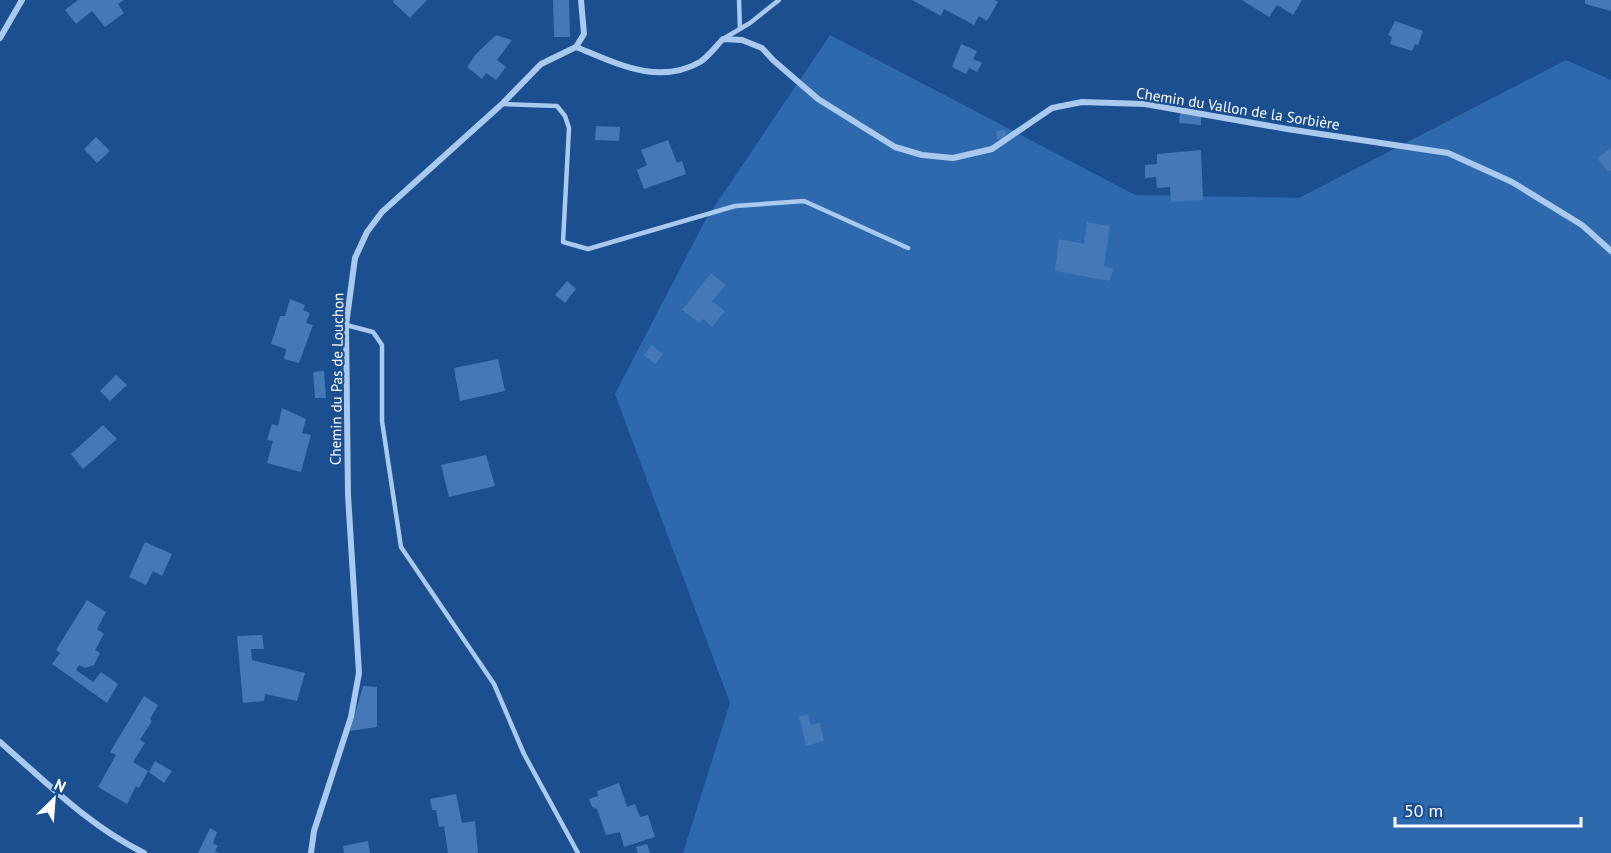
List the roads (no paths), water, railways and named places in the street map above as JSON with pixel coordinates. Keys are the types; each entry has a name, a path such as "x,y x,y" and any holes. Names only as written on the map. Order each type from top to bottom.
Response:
{"street":[{"path":"1,36 22,0"},
{"path":"581,0 584,34 576,47 638,71 680,71 702,61 723,39"},
{"name":"Chemin du Vallon de la Sorbière","path":"723,39 742,40 762,48 818,99 895,147 922,155 953,158 992,149 1052,108 1082,102 1145,104 1287,129 1449,153 1512,183 1582,225 1611,251"},
{"name":"Chemin du Pas de Louchon","path":"310,853 314,831 351,717 359,673 348,495 346,325 355,258 367,232 382,212 501,104 541,64 576,47"},
{"path":"0,742 78,810 108,833 144,853"}],"lane":[{"path":"739,0 740,29"},
{"path":"723,39 779,0"},
{"path":"501,104 557,106 565,116 569,128 563,242 588,249 735,206 804,201 908,248"},
{"path":"346,325 374,332 382,345 382,421 401,547 494,684 525,754 578,853"}]}
